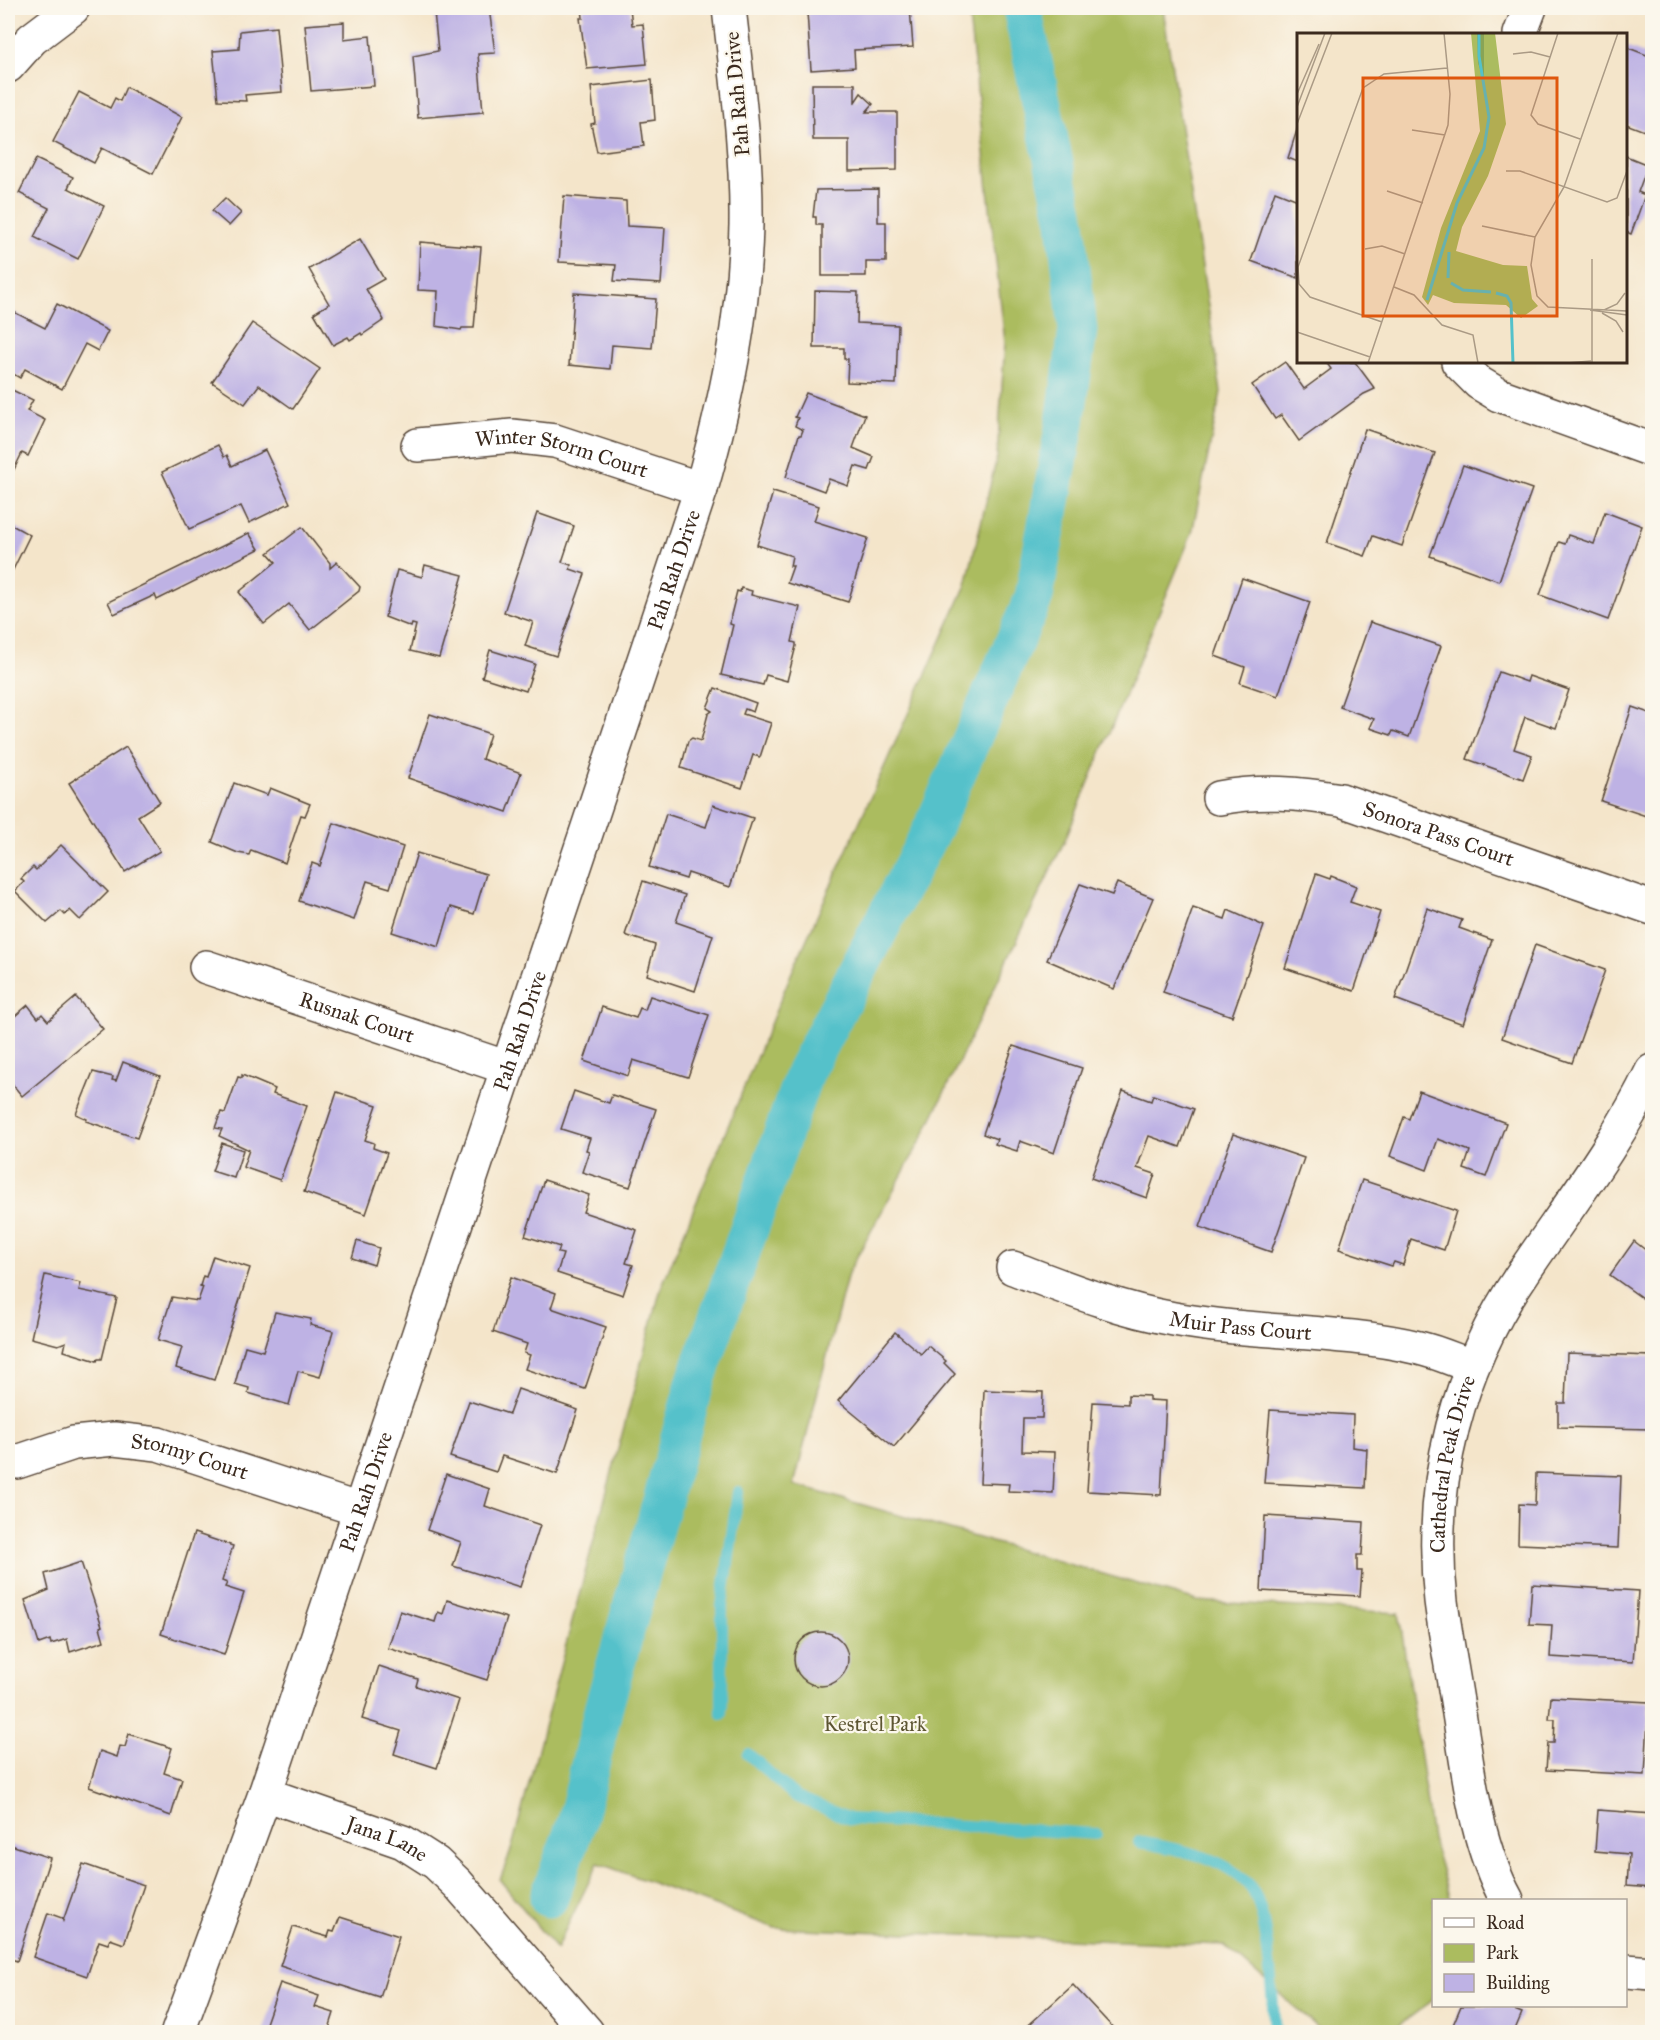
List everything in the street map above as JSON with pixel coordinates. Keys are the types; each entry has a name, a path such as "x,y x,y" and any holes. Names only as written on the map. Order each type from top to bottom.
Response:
{"street":[{"path":"8,66 32,39 73,8"},
{"name":"Pah Rah Drive","path":"178,2032 265,1794 701,489 725,406 740,314 746,225 743,138 729,8"},
{"path":"1520,33 1530,8"},
{"path":"1459,363 1479,383 1499,395 1653,450"},
{"name":"Winter Storm Court","path":"418,445 512,436 555,441 701,489"},
{"name":"Sonora Pass Court","path":"1220,798 1243,793 1297,792 1341,800 1653,908"},
{"name":"Rusnak Court","path":"206,967 508,1068"},
{"name":"Cathedral Peak Drive","path":"1507,1899 1492,1872 1479,1832 1441,1599 1438,1523 1444,1454 1471,1366 1485,1336 1524,1271 1583,1188 1638,1100 1653,1071"},
{"name":"Muir Pass Court","path":"1013,1268 1091,1298 1173,1319 1244,1329 1349,1336 1420,1348 1471,1366"},
{"name":"Stormy Court","path":"17,1462 74,1443 114,1439 158,1444 360,1510"},
{"name":"Jana Lane","path":"265,1794 403,1842 436,1863 488,1918 587,2032"},
{"path":"1627,1971 1653,1973"}],"green space":[{"name":"Kestrel Park","path":"968,8 1163,8 1221,392 1192,533 1064,842 924,1135 848,1273 794,1485 1197,1601 1399,1613 1432,1839 1450,1899 1432,1899 1432,2001 1390,2032 1323,2032 1224,1945 775,1928 598,1863 556,1949 500,1880 512,1847 661,1288 791,974 966,585 997,457 1005,343"}],"building":[{"path":"489,8 495,53 478,54 483,112 418,118 413,56 438,51 434,12"},
{"path":"582,8 630,8 632,25 643,24 647,64 587,69 580,18 583,18"},
{"path":"847,8 910,8 913,47 854,50 855,67 811,70 807,12 847,10"},
{"path":"344,22 344,39 370,36 374,86 311,91 305,25"},
{"path":"276,27 282,92 245,95 246,101 218,100 213,51 239,49 240,31"},
{"path":"1627,47 1652,57 1652,134 1627,124"},
{"path":"652,80 655,120 641,122 644,146 597,152 591,124 595,123 591,87"},
{"path":"812,84 855,84 855,102 861,93 873,104 866,112 897,112 897,170 849,171 849,140 813,140"},
{"path":"126,87 182,117 153,174 102,148 94,163 53,142 79,92 110,108 115,98 120,101"},
{"path":"1297,130 1297,162 1288,158"},
{"path":"1627,156 1648,165 1638,192 1645,195 1631,234 1627,232"},
{"path":"36,159 73,177 68,188 104,206 78,259 34,237 49,208 19,193"},
{"path":"878,189 878,222 886,222 886,262 866,262 866,276 822,276 822,225 816,225 816,217 813,217 816,190"},
{"path":"1275,191 1297,200 1297,278 1251,261"},
{"path":"564,196 626,201 627,226 665,228 661,284 614,281 616,265 559,262"},
{"path":"225,198 241,213 229,226 212,211"},
{"path":"360,239 384,279 366,289 384,320 362,335 361,333 350,340 348,337 333,345 314,313 329,304 309,269"},
{"path":"420,242 481,247 474,328 462,328 461,330 436,326 438,291 418,290"},
{"path":"815,291 858,292 857,323 898,325 896,384 847,382 848,359 844,359 844,348 814,348"},
{"path":"574,293 656,299 652,348 612,345 610,369 569,365"},
{"path":"57,304 108,331 98,351 85,344 62,389 25,369 20,378 8,371 8,315 10,310 45,328"},
{"path":"252,323 320,369 293,409 259,385 245,404 212,382"},
{"path":"1285,362 1304,389 1331,369 1327,363 1356,363 1375,389 1364,394 1299,441 1281,415 1275,419 1252,385"},
{"path":"8,388 33,400 27,411 45,420 28,456 22,453 8,482"},
{"path":"806,393 865,415 853,448 874,457 869,470 855,466 848,486 829,479 824,491 786,477 799,435 803,430 795,426 798,418 795,417"},
{"path":"1365,429 1435,453 1402,546 1373,536 1365,556 1327,543"},
{"path":"218,445 224,457 227,455 232,466 265,450 290,503 249,523 241,506 189,529 162,472"},
{"path":"1463,465 1532,489 1499,581 1430,556"},
{"path":"773,492 819,506 814,521 868,538 848,602 787,583 793,566 790,566 792,556 757,545"},
{"path":"1605,512 1642,526 1608,620 1540,595 1559,542 1565,544 1568,535 1594,544"},
{"path":"537,513 574,526 562,562 571,565 570,569 585,574 556,656 525,646 533,622 504,612"},
{"path":"8,523 30,535 8,580"},
{"path":"302,527 330,563 330,568 337,562 360,587 359,591 310,630 289,604 264,624 239,592 276,562 268,553"},
{"path":"249,533 259,549 157,600 155,595 114,614 108,602"},
{"path":"425,565 463,575 439,658 410,651 416,625 412,624 411,627 385,617 397,570 422,577"},
{"path":"1242,578 1310,602 1278,696 1240,683 1245,667 1215,656"},
{"path":"741,588 752,591 751,595 800,607 792,642 796,643 796,646 787,681 766,675 763,685 721,675 733,625 730,624 731,615 737,591 740,592"},
{"path":"1370,622 1441,646 1409,737 1393,731 1391,735 1370,728 1374,719 1340,707"},
{"path":"490,650 535,664 526,691 482,677"},
{"path":"1499,672 1527,682 1529,676 1569,690 1556,728 1525,717 1514,749 1532,755 1523,779 1467,759"},
{"path":"715,688 756,703 753,712 745,709 743,714 771,723 760,757 753,755 742,788 681,768 688,741 692,738 701,741 708,714 712,711 707,708"},
{"path":"1632,707 1652,714 1652,818 1601,801"},
{"path":"430,714 490,734 482,759 521,773 507,812 408,778"},
{"path":"126,747 160,802 138,816 160,851 125,872 69,783"},
{"path":"234,783 267,795 270,788 310,804 305,816 301,815 285,863 251,850 249,855 238,853 212,842"},
{"path":"713,805 753,818 730,887 688,873 686,879 649,867 666,814 706,827"},
{"path":"334,823 403,847 390,888 367,881 354,920 299,901 312,863 320,866"},
{"path":"61,845 108,892 80,920 70,910 65,915 61,911 47,923 15,891 24,882 21,879 33,867 36,870"},
{"path":"417,853 486,874 474,914 451,907 439,947 392,932"},
{"path":"1316,874 1330,879 1331,876 1356,886 1350,902 1380,912 1354,991 1285,968"},
{"path":"643,881 685,895 676,922 713,935 695,991 647,975 655,945 625,935"},
{"path":"1117,883 1153,898 1114,989 1047,960 1080,884 1112,895"},
{"path":"1193,908 1225,919 1228,910 1264,926 1232,1016 1163,992"},
{"path":"1427,908 1462,920 1459,928 1492,940 1463,1024 1395,999"},
{"path":"1535,945 1605,970 1572,1063 1502,1038"},
{"path":"650,996 709,1015 688,1077 633,1060 628,1076 584,1061 602,1007 636,1018 640,1008 645,1010"},
{"path":"76,997 103,1029 22,1096 8,1079 8,1022 28,1005 38,1018 42,1014 48,1021"},
{"path":"1013,1046 1082,1068 1054,1153 1020,1141 1017,1151 995,1144 997,1139 983,1134"},
{"path":"123,1062 160,1076 137,1138 86,1121 87,1119 76,1114 93,1072 113,1077 112,1080 116,1081"},
{"path":"242,1075 275,1089 273,1094 307,1106 280,1180 243,1167 249,1150 219,1136 222,1129 215,1128 221,1112 225,1113 238,1077 242,1078"},
{"path":"574,1091 609,1103 612,1095 656,1109 630,1187 582,1172 589,1151 586,1150 590,1138 561,1129"},
{"path":"1123,1091 1151,1101 1153,1095 1194,1109 1180,1147 1149,1136 1137,1168 1155,1174 1147,1198 1091,1178"},
{"path":"1419,1091 1506,1123 1486,1177 1464,1169 1470,1151 1438,1139 1427,1170 1390,1156 1404,1117 1409,1119"},
{"path":"337,1092 377,1105 365,1140 374,1143 373,1148 387,1153 366,1214 304,1192"},
{"path":"1233,1134 1304,1158 1271,1252 1200,1227"},
{"path":"222,1143 243,1150 234,1178 212,1171"},
{"path":"544,1180 589,1195 583,1212 637,1230 626,1263 633,1265 623,1295 557,1273 563,1254 558,1253 560,1247 525,1236"},
{"path":"1362,1180 1456,1211 1444,1250 1411,1239 1403,1265 1394,1262 1392,1266 1339,1249"},
{"path":"357,1241 379,1248 374,1265 352,1258"},
{"path":"1634,1241 1652,1255 1652,1305 1610,1275"},
{"path":"213,1256 250,1268 214,1380 176,1368 182,1347 158,1340 172,1297 198,1301 203,1287 200,1286 203,1276 206,1277"},
{"path":"45,1275 81,1283 79,1290 117,1298 102,1359 97,1361 64,1351 66,1342 58,1345 31,1338"},
{"path":"511,1277 556,1293 551,1308 606,1327 585,1389 525,1369 530,1355 524,1353 527,1344 493,1332"},
{"path":"275,1312 311,1319 310,1325 333,1331 320,1377 298,1371 289,1405 248,1393 249,1388 235,1384 245,1346 263,1351"},
{"path":"895,1332 921,1354 928,1346 946,1361 944,1363 955,1374 894,1447 838,1401"},
{"path":"1567,1353 1652,1356 1652,1429 1558,1427 1558,1403 1565,1403"},
{"path":"518,1389 578,1410 557,1474 502,1456 496,1472 450,1457 469,1401 509,1414"},
{"path":"984,1390 1043,1392 1042,1418 1023,1418 1022,1451 1055,1452 1053,1493 1008,1491 1009,1484 980,1483"},
{"path":"1128,1395 1149,1396 1149,1400 1166,1401 1161,1495 1087,1491 1093,1402 1128,1404"},
{"path":"1270,1410 1353,1415 1352,1447 1367,1449 1365,1488 1264,1483"},
{"path":"1536,1473 1621,1476 1618,1548 1518,1544 1519,1504 1535,1505"},
{"path":"446,1474 490,1489 485,1506 540,1525 520,1587 453,1566 461,1542 427,1530"},
{"path":"1265,1516 1364,1522 1362,1555 1357,1555 1357,1571 1362,1571 1360,1596 1261,1591"},
{"path":"194,1533 233,1546 222,1581 227,1583 225,1587 244,1593 224,1655 161,1634"},
{"path":"81,1562 102,1626 100,1627 104,1641 70,1652 67,1639 51,1644 50,1640 39,1644 25,1600 49,1590 45,1574"},
{"path":"1532,1584 1638,1591 1633,1662 1550,1657 1552,1625 1529,1624"},
{"path":"447,1600 507,1618 487,1680 388,1648 400,1611 435,1622 438,1612 443,1614"},
{"path":"816,1632 826,1632 836,1636 844,1644 848,1659 844,1674 836,1682 826,1686 816,1686 806,1682 798,1674 794,1664 794,1654 798,1644 806,1636"},
{"path":"379,1666 418,1679 416,1686 459,1700 437,1768 394,1754 401,1731 362,1719"},
{"path":"1551,1697 1649,1702 1645,1775 1546,1770 1548,1743 1554,1743 1555,1719 1549,1719"},
{"path":"129,1734 172,1748 164,1773 182,1779 171,1816 89,1787 100,1751 117,1757 120,1746 125,1747"},
{"path":"1598,1810 1652,1814 1652,1888 1627,1886 1629,1854 1595,1851"},
{"path":"8,1844 50,1858 17,1961 8,1958"},
{"path":"83,1864 144,1885 124,1944 110,1939 108,1944 99,1941 87,1976 33,1957 48,1913 62,1918 63,1921"},
{"path":"340,1917 399,1936 380,1998 280,1966 293,1927 328,1937 330,1931 334,1932"},
{"path":"280,1983 319,1996 315,2007 334,2013 328,2032 263,2032"},
{"path":"1073,1985 1117,2032 1021,2032"},
{"path":"1461,2007 1507,2007 1522,2013 1514,2032 1495,2029 1494,2032 1450,2032"}],"waterway":[{"path":"549,1898 577,1821 604,1706 696,1380 805,1071 933,827 1034,597 1065,423 1078,330 1066,222 1022,8"},
{"path":"722,1714 722,1606 738,1492"},
{"path":"748,1754 795,1796 850,1819 1096,1834"},
{"path":"1139,1842 1184,1851 1214,1861 1241,1877 1251,1888 1257,1900 1266,1936 1275,2032"}]}
